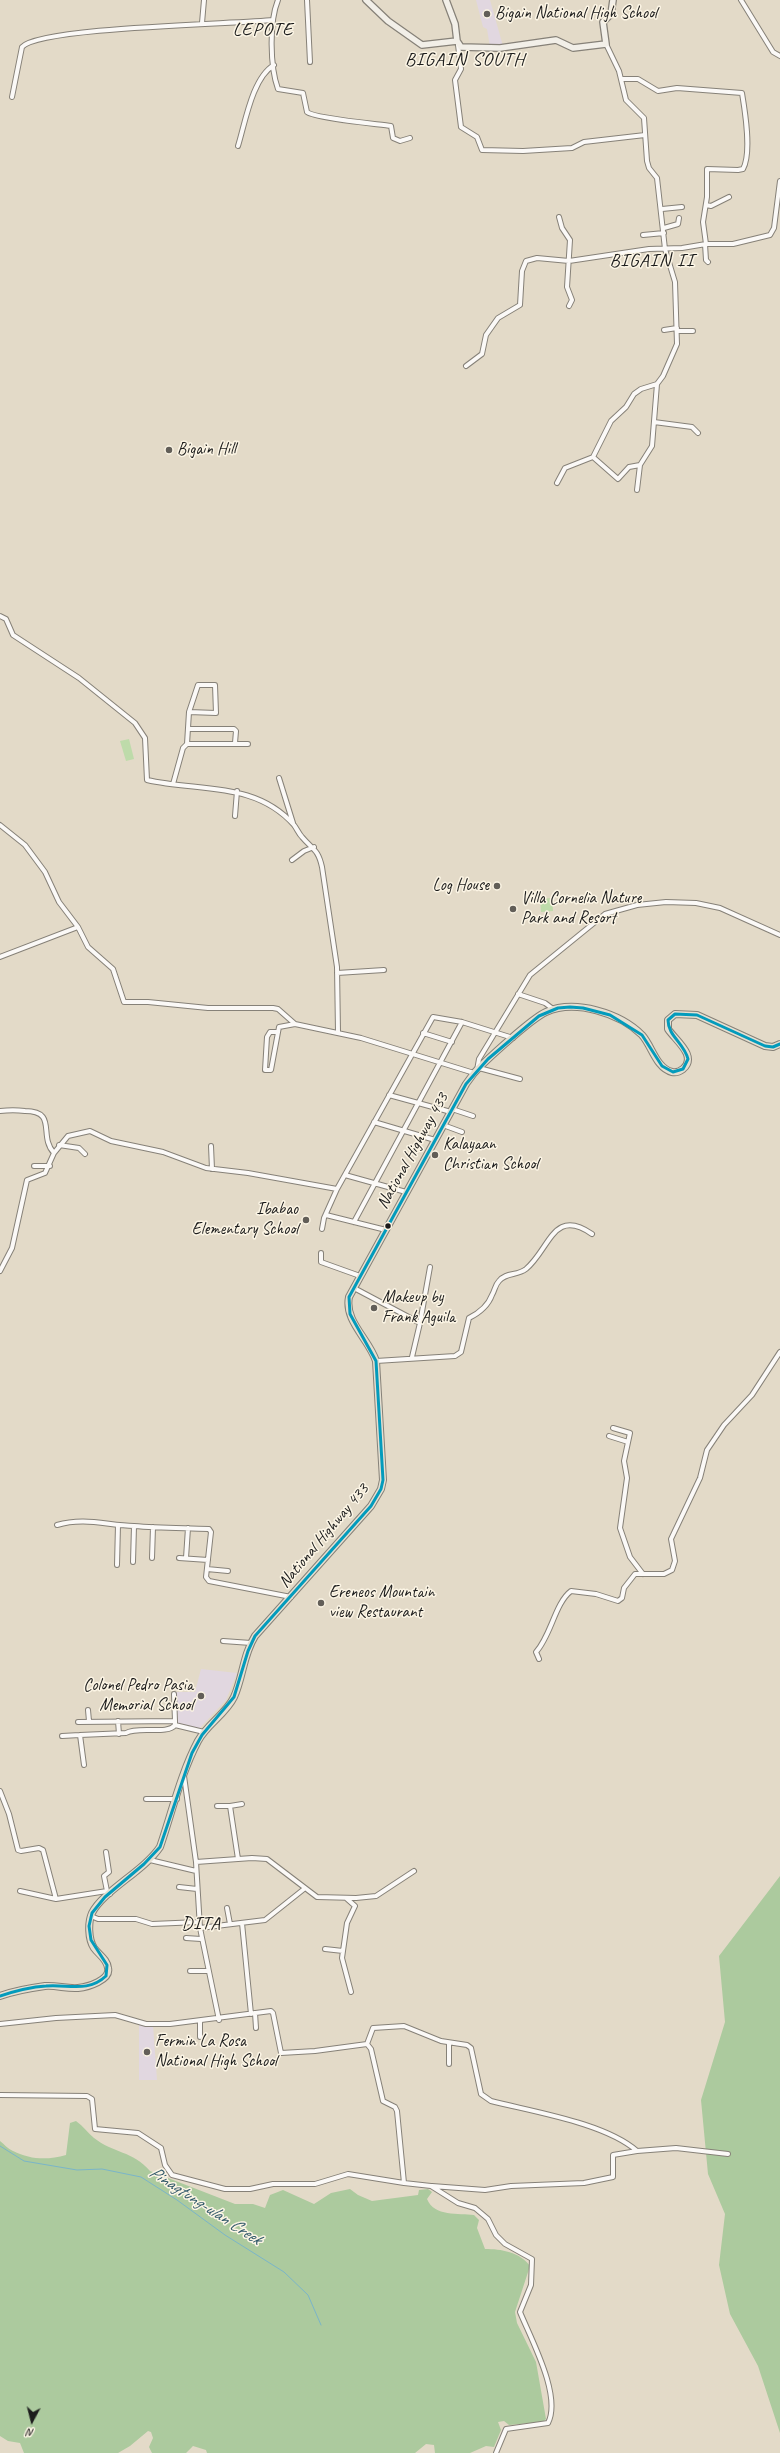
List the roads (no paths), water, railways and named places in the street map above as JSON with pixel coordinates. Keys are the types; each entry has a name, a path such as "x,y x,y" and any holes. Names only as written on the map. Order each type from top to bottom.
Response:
{"main road":[{"name":"National Highway 433","path":"91,1916 108,1893 150,1860 160,1847 193,1751 204,1732 229,1706 235,1696 251,1642 371,1506 381,1489 383,1469 376,1361 374,1352 349,1313 348,1305 360,1276 451,1110 466,1084 477,1070 538,1017 553,1009 563,1007 583,1008 602,1013 626,1024 643,1037 662,1067 672,1072 678,1072 684,1068 688,1056 686,1049 668,1029 668,1020 675,1014 697,1015 765,1046 773,1047 780,1044"},
{"path":"0,1996 52,1986 78,1988 93,1984 106,1977 109,1972 106,1961 91,1941 89,1926 91,1916"}],"street":[{"path":"202,23 204,0"},
{"path":"278,0 273,20 274,65 278,89 303,93 307,112 314,117 333,117 391,126 393,138 400,141 410,138"},
{"path":"307,0 310,62"},
{"path":"366,0 388,21 422,45 458,43 466,48 483,49 556,40 573,48 606,44"},
{"path":"446,0 455,24 458,43 461,69 455,80 461,127 477,137 482,150 523,152 572,148 584,142 645,135"},
{"path":"613,0 611,14 603,22 606,44 621,79 626,100 644,118 647,161 649,168 657,178 662,209 665,249 674,282 677,330 676,346 666,372 657,384 651,450 640,465 637,490"},
{"path":"741,0 773,52 780,56"},
{"path":"12,97 21,49 24,44 49,36 169,24 273,20"},
{"path":"238,146 254,91 266,71 274,65"},
{"path":"621,79 638,79 658,91 677,88 742,93 747,142 746,164 743,168 738,170 707,168 706,204 703,222 706,244 706,260 708,262"},
{"path":"466,366 482,354 486,336 498,318 520,306 522,271 526,261 535,258 569,261 649,249 665,249 706,244 733,244 773,233 780,181"},
{"path":"706,204 711,206 729,197"},
{"path":"662,209 682,207"},
{"path":"559,217 562,228 570,240 567,287 572,300 569,306"},
{"path":"664,228 678,224 679,218"},
{"path":"643,235 664,233"},
{"path":"664,330 693,331"},
{"path":"557,483 565,468 593,457 612,421 626,407 634,394 641,389 657,384"},
{"path":"654,422 692,427 698,434"},
{"path":"593,457 618,479 629,467 640,465"},
{"path":"0,616 6,618 13,635 46,655 121,710 144,735 147,780 237,792 256,797 293,824"},
{"path":"173,784 183,748 187,744 189,712 198,685 215,685 216,713 189,712"},
{"path":"189,729 234,730 236,731 235,743"},
{"path":"187,744 248,744"},
{"path":"278,778 293,824 302,837 318,852 322,867 337,973 338,1032"},
{"path":"236,816 237,792"},
{"path":"0,825 24,845 44,872 59,902 78,927 92,953 108,962 113,969 124,1002 148,1002 208,1008 273,1008 278,1009 295,1024"},
{"path":"292,860 304,850 314,847"},
{"path":"477,1070 479,1059 530,975 604,914 637,905 666,902 696,903 720,908 780,935"},
{"path":"0,957 78,927"},
{"path":"337,973 384,970"},
{"path":"518,994 545,1003 553,1009"},
{"path":"322,1229 337,1189 423,1033 435,1016 462,1022 513,1038"},
{"path":"354,1222 375,1182 405,1131 462,1022"},
{"path":"278,1032 270,1032 267,1037 265,1070 271,1070 278,1032 282,1026 295,1024 338,1032 441,1063 520,1079"},
{"path":"423,1033 452,1042"},
{"path":"389,1095 473,1116"},
{"path":"0,1111 35,1110 42,1114 46,1121 47,1143 54,1153"},
{"path":"374,1122 435,1140"},
{"path":"443,1126 462,1132"},
{"path":"0,1271 12,1248 27,1180 42,1176 50,1166 54,1153 59,1145 71,1135 90,1131 111,1141 163,1152 192,1164 212,1169 248,1173 337,1189"},
{"path":"59,1145 79,1148 85,1154"},
{"path":"211,1146 212,1169"},
{"path":"34,1166 50,1166"},
{"path":"345,1175 375,1182 406,1192"},
{"path":"326,1215 386,1230"},
{"path":"376,1361 412,1357 447,1358 455,1356 461,1352 469,1318 483,1309 500,1279 505,1275 526,1269 549,1237 563,1226 576,1225 592,1234"},
{"path":"321,1253 321,1262 360,1276"},
{"path":"412,1357 430,1267"},
{"path":"354,1288 420,1323"},
{"path":"539,1659 536,1652 543,1644 567,1594 577,1591 618,1601 622,1598 624,1588 635,1574 664,1574 672,1570 675,1560 671,1539 700,1478 707,1450 724,1425 752,1395 780,1352"},
{"path":"613,1428 630,1432 624,1461 627,1478 620,1528 630,1557 643,1574"},
{"path":"610,1436 628,1442"},
{"path":"57,1525 74,1520 84,1520 118,1525 211,1530 206,1577 208,1581 291,1597"},
{"path":"117,1565 118,1525"},
{"path":"133,1562 134,1526"},
{"path":"152,1558 153,1527"},
{"path":"186,1558 188,1528"},
{"path":"179,1558 208,1560"},
{"path":"207,1568 228,1571"},
{"path":"223,1641 251,1642"},
{"path":"62,1736 119,1734 132,1730 169,1729 175,1723 174,1694"},
{"path":"88,1710 89,1721"},
{"path":"78,1722 118,1721 175,1723 204,1732"},
{"path":"118,1721 119,1734"},
{"path":"80,1735 84,1765"},
{"path":"184,1776 196,1862 201,1939 219,2020"},
{"path":"0,1791 9,1814 18,1850 39,1848 43,1850 56,1898"},
{"path":"146,1799 177,1799"},
{"path":"217,1806 242,1804"},
{"path":"230,1806 238,1859"},
{"path":"20,1892 56,1898 108,1893 104,1876 109,1872 106,1852"},
{"path":"196,1862 266,1859 304,1889 317,1897 376,1896 414,1871"},
{"path":"150,1860 196,1870"},
{"path":"179,1887 197,1889"},
{"path":"200,1928 265,1920 304,1889"},
{"path":"344,1897 355,1906 347,1923 347,1936 342,1958 351,1992"},
{"path":"227,1908 230,1924"},
{"path":"91,1916 98,1919 136,1919 152,1924 199,1922"},
{"path":"242,1922 256,2028"},
{"path":"186,1938 201,1939"},
{"path":"326,1950 343,1951"},
{"path":"190,1971 207,1970"},
{"path":"0,2024 56,2018 108,2015 123,2016 146,2024 200,2022 272,2012 281,2053 315,2051 366,2044"},
{"path":"200,2022 200,2037"},
{"path":"366,2044 372,2029 404,2026 449,2043 467,2045 471,2048 484,2098 599,2130 622,2139 637,2151"},
{"path":"449,2043 449,2064"},
{"path":"366,2044 371,2049 383,2101 395,2107 397,2111 404,2182"},
{"path":"0,2095 87,2096 92,2099 95,2129 138,2133 161,2148 165,2165 172,2174 225,2189 250,2189 273,2184 315,2184 348,2174 431,2186 485,2190 511,2186 537,2186 601,2180 613,2177 613,2155 637,2151 676,2148 728,2154"},
{"path":"431,2186 458,2203 482,2213 488,2219 496,2235 505,2244 532,2259 531,2285 520,2312 543,2364 553,2413 548,2423 506,2429 496,2453"}],"waterway":[{"name":"Pinagtung-ulan Creek","path":"0,2146 24,2161 77,2170 102,2169 141,2177 177,2200 225,2235 284,2272 308,2295 321,2325"}],"place":[{"name":"Bigain National High School","path":"487,14"},
{"name":"Bigain Hill","path":"169,450"},
{"name":"Log House","path":"497,886"},
{"name":"Villa Cornelia Nature Park and Resort","path":"513,909"},
{"name":"Kalayaan Christian School","path":"435,1155"},
{"name":"Ibabao Elementary School","path":"306,1220"},
{"name":"Makeup by Frank Aguila","path":"374,1308"},
{"name":"Ereneos Mountain view Restaurant","path":"321,1603"},
{"name":"Colonel Pedro Pasia Memorial School","path":"201,1696"},
{"name":"Fermin La Rosa National High School","path":"147,2052"}],"district":[{"name":"LEPOTE","path":"263,30"},
{"name":"BIGAIN SOUTH","path":"465,60"},
{"name":"BIGAIN II","path":"652,261"},
{"name":"DITA","path":"201,1924"}]}
